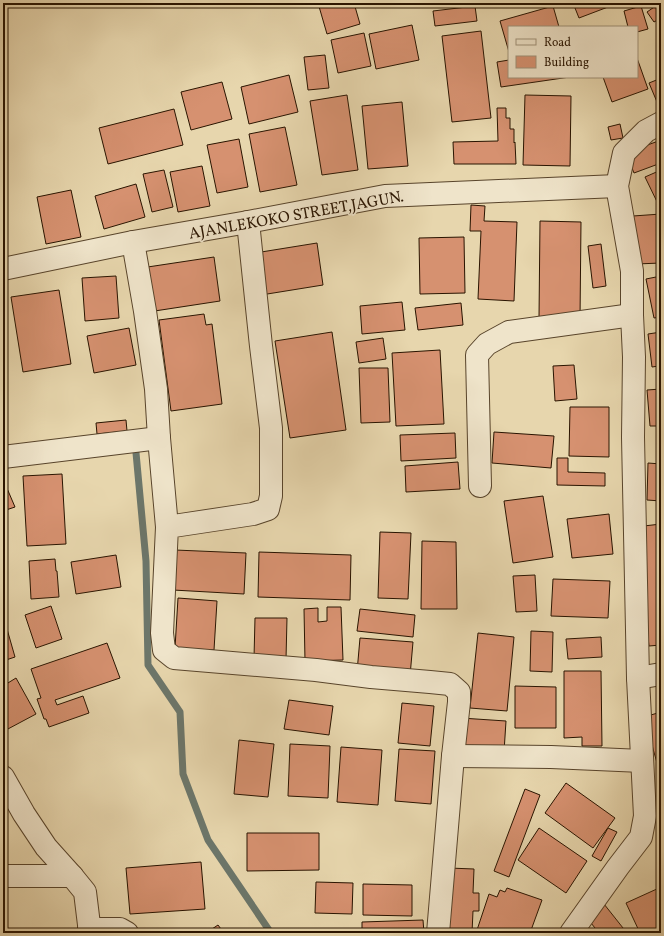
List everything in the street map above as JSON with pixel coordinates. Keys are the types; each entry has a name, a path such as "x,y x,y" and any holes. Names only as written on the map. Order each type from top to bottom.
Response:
{"street":[{"path":"571,933 641,837 646,816 638,678 633,437 634,357 632,271 617,186 624,153 646,131 661,123"},
{"name":"AJANLEKOKO STREET,JAGUN.","path":"3,269 133,242 385,196 617,186"},
{"path":"167,527 254,514 268,509 271,496 271,428 248,222"},
{"path":"133,242 156,389 167,527 162,633 164,650 174,658 316,670 371,677 450,684 459,692 438,933"},
{"path":"480,486 478,355 487,344 509,332 632,315"},
{"path":"3,457 159,438"},
{"path":"638,678 661,674"},
{"path":"453,756 551,757 642,761"},
{"path":"3,777 24,814 46,847 85,892 90,931 120,929 127,933"},
{"path":"3,876 72,876"}],"building":[{"path":"318,3 354,3 360,24 327,34"},
{"path":"573,3 606,3 608,7 579,18"},
{"path":"660,3 661,18 654,22 647,12"},
{"path":"475,6 477,21 435,26 433,11"},
{"path":"553,6 559,26 508,26 508,49 500,21"},
{"path":"641,6 648,29 638,32 638,26 628,26 624,11"},
{"path":"412,25 419,60 376,69 369,34"},
{"path":"481,31 491,118 452,122 442,36"},
{"path":"364,33 371,66 338,73 331,40"},
{"path":"325,55 329,88 308,90 304,57"},
{"path":"508,60 508,78 563,78 501,87 497,62"},
{"path":"638,61 648,89 612,102 603,78 638,78"},
{"path":"289,75 298,112 249,124 241,87"},
{"path":"659,79 661,83 661,100 657,102 649,83"},
{"path":"222,82 232,119 191,130 181,92"},
{"path":"347,95 358,170 322,175 310,101"},
{"path":"525,95 571,96 570,166 523,165"},
{"path":"402,102 408,166 368,169 362,106"},
{"path":"497,108 506,108 506,118 510,118 510,129 514,129 516,164 454,164 453,142 498,141"},
{"path":"174,109 183,145 108,164 99,128"},
{"path":"620,124 623,138 611,140 608,127"},
{"path":"285,127 297,185 260,192 249,134"},
{"path":"239,139 248,187 217,193 207,145"},
{"path":"661,140 661,163 634,173 626,153"},
{"path":"202,166 210,206 178,212 170,172"},
{"path":"164,170 173,207 152,212 143,174"},
{"path":"661,170 661,210 645,177"},
{"path":"136,184 145,217 104,229 95,196"},
{"path":"71,190 81,237 46,244 37,197"},
{"path":"471,205 485,206 484,221 517,222 514,301 478,299 481,231 470,231"},
{"path":"661,214 661,263 636,264 633,216"},
{"path":"540,221 581,222 580,319 539,318"},
{"path":"464,237 465,293 420,294 419,238"},
{"path":"317,243 323,285 261,295 255,253"},
{"path":"601,244 606,286 593,288 588,246"},
{"path":"214,257 220,301 148,312 141,268"},
{"path":"116,276 119,318 85,321 82,278"},
{"path":"661,276 661,317 654,318 646,279"},
{"path":"59,290 71,364 23,372 11,297"},
{"path":"4,297 5,335 3,335"},
{"path":"402,302 405,330 362,334 360,306"},
{"path":"461,303 463,325 418,330 415,308"},
{"path":"204,314 206,325 212,324 222,404 171,411 159,320"},
{"path":"129,328 136,365 94,373 87,336"},
{"path":"332,332 346,430 290,438 275,341"},
{"path":"661,332 660,383 659,366 652,367 648,334"},
{"path":"383,338 386,359 359,363 356,342"},
{"path":"440,350 444,424 396,426 392,353"},
{"path":"574,365 577,399 555,401 553,366"},
{"path":"359,368 388,368 390,422 361,423"},
{"path":"661,389 661,426 650,426 647,390"},
{"path":"570,407 609,407 609,457 569,456"},
{"path":"126,420 127,431 97,434 96,423"},
{"path":"494,432 554,436 551,468 492,463"},
{"path":"455,433 456,458 401,461 400,435"},
{"path":"557,458 568,458 568,472 605,473 605,486 557,485"},
{"path":"458,462 460,489 406,492 405,466"},
{"path":"648,463 661,464 661,501 647,500"},
{"path":"62,474 66,544 27,546 23,476"},
{"path":"3,479 15,507 3,511"},
{"path":"543,496 553,557 513,563 504,501"},
{"path":"609,514 613,554 572,558 567,519"},
{"path":"661,524 661,645 649,646 635,527"},
{"path":"380,532 411,533 408,599 378,598"},
{"path":"422,541 456,542 457,609 421,609"},
{"path":"175,550 246,553 244,594 173,590"},
{"path":"259,552 351,555 350,600 258,597"},
{"path":"116,555 121,587 76,594 71,562"},
{"path":"55,559 59,597 31,599 29,561"},
{"path":"535,575 537,611 516,612 513,576"},
{"path":"553,579 610,581 608,618 551,616"},
{"path":"178,598 217,601 214,650 175,648"},
{"path":"51,606 62,639 36,648 25,615"},
{"path":"327,607 341,607 343,660 305,661 304,609 318,608 318,622 327,621"},
{"path":"360,609 415,615 413,637 357,631"},
{"path":"255,618 287,618 286,659 254,658"},
{"path":"5,622 15,657 3,661 3,623"},
{"path":"531,631 553,632 552,672 530,671"},
{"path":"478,633 514,637 507,711 470,708"},
{"path":"601,637 602,657 568,659 566,639"},
{"path":"360,638 413,642 410,676 357,672"},
{"path":"107,643 120,678 55,700 57,705 83,696 89,713 49,727 46,719 44,719 37,699 41,698 31,669"},
{"path":"564,671 601,671 602,746 582,746 582,737 564,738"},
{"path":"16,678 36,714 6,730 3,724 3,686"},
{"path":"515,686 556,687 556,728 515,728"},
{"path":"289,700 333,706 329,735 284,729"},
{"path":"402,703 434,706 430,746 398,743"},
{"path":"661,712 661,777 644,717"},
{"path":"461,718 506,721 504,752 459,749"},
{"path":"239,740 274,744 268,797 234,794"},
{"path":"290,744 330,746 328,798 288,796"},
{"path":"341,747 382,750 378,805 337,802"},
{"path":"399,749 435,751 431,804 395,801"},
{"path":"566,783 615,818 593,848 545,813"},
{"path":"525,789 540,795 509,877 494,871"},
{"path":"539,828 587,861 566,893 518,860"},
{"path":"608,828 617,832 601,861 592,856"},
{"path":"247,833 319,833 319,870 247,871"},
{"path":"201,862 205,909 130,914 126,868"},
{"path":"449,868 474,869 473,893 479,893 479,911 473,911 472,933 447,933"},
{"path":"316,882 353,883 352,914 315,913"},
{"path":"363,884 412,885 412,916 363,915"},
{"path":"507,888 542,900 530,933 476,933 489,894 497,897 500,890 505,892"},
{"path":"659,888 661,892 661,933 640,933 626,903"},
{"path":"604,904 627,933 599,933 587,918"},
{"path":"423,920 424,933 362,933 362,922"},
{"path":"218,925 224,933 206,933"}],"waterway":[{"path":"135,442 146,561 148,665 180,712 183,774 208,840 271,933"}]}
